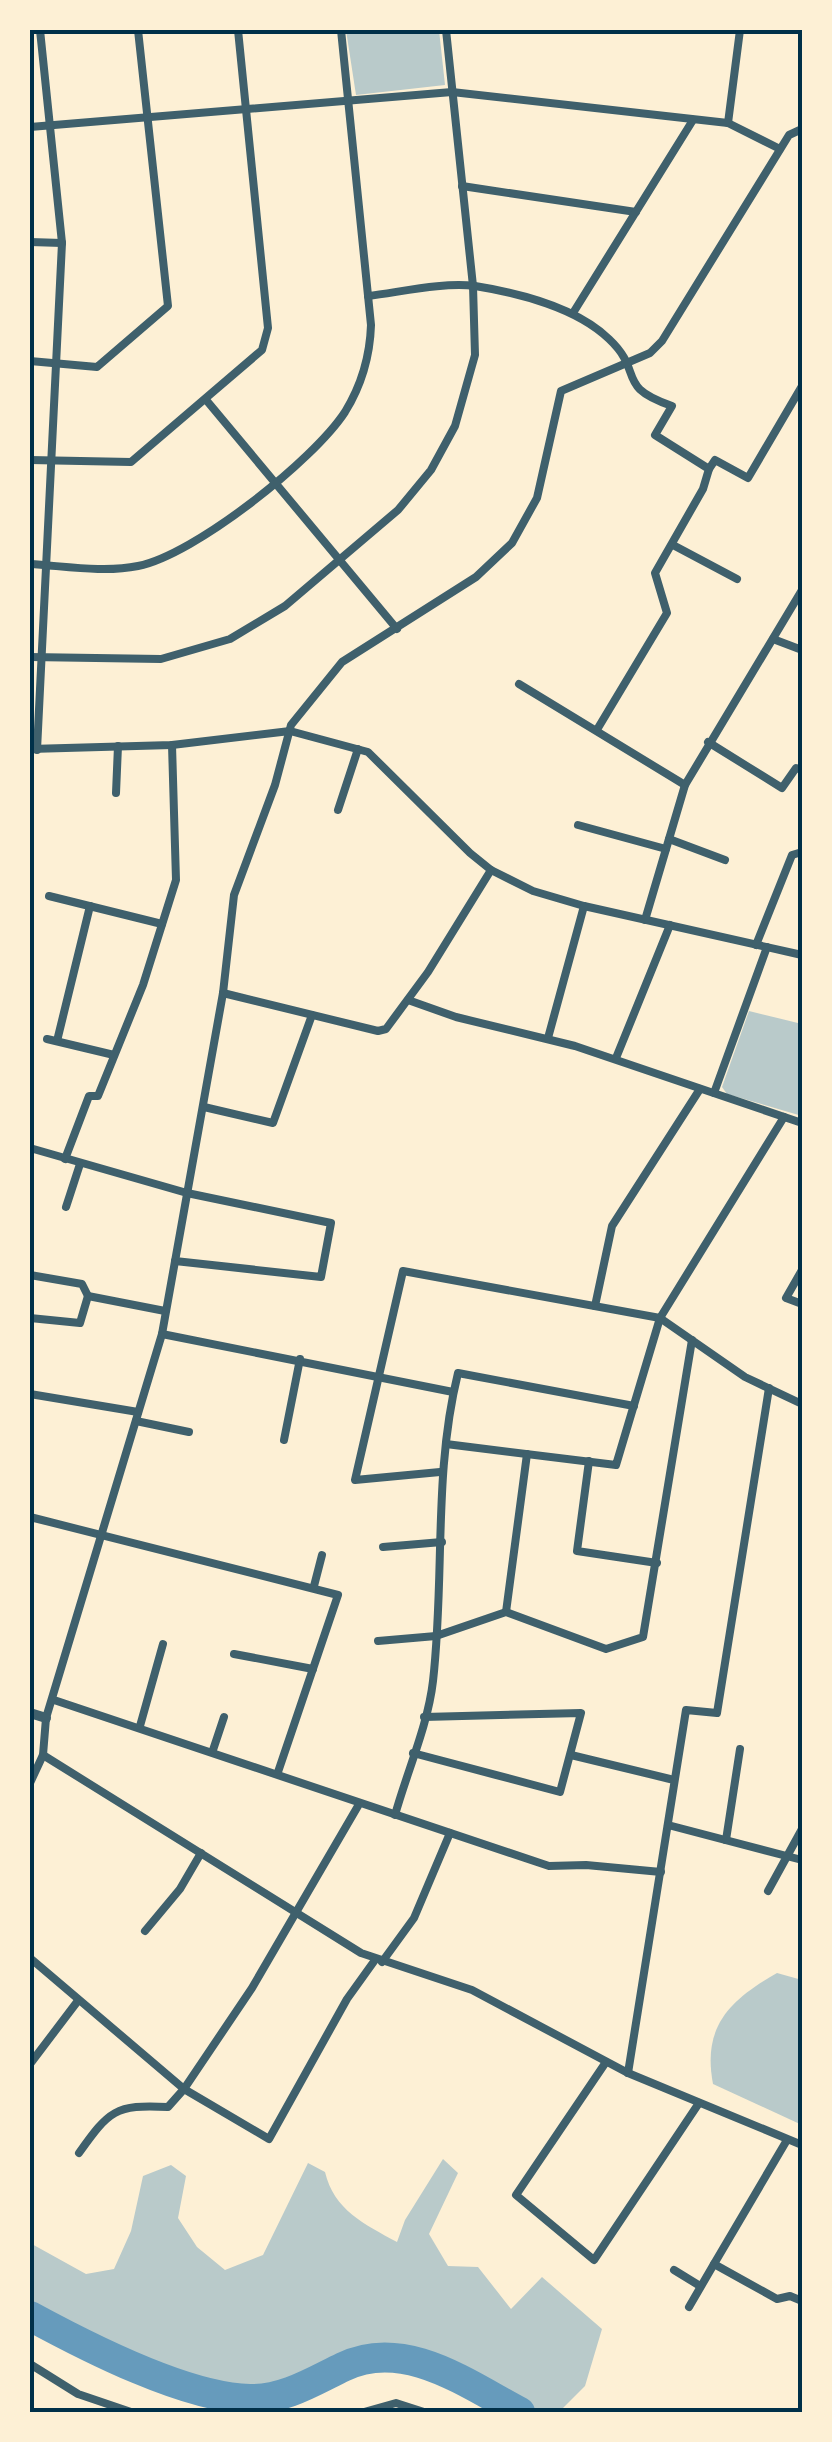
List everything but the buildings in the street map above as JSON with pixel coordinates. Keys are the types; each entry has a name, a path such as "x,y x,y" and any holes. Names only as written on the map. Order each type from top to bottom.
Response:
{"street":[{"path":"40,30 62,243 34,749 172,745 290,731 368,752 490,870 533,890 584,906 802,955"},
{"path":"30,361 96,366 168,306 138,30"},
{"path":"30,460 132,462 259,356 267,336 238,30"},
{"path":"30,564 123,568 162,560 199,542 328,433 354,395 370,345 341,30"},
{"path":"30,658 137,661 215,645 285,606 398,510 431,470 455,426 475,354 473,286 446,30"},
{"path":"728,123 740,30"},
{"path":"802,78 802,152"},
{"path":"30,128 452,92 728,123 780,149"},
{"path":"573,313 693,120"},
{"path":"30,1783 43,1755 46,1718 162,1334 223,992 234,895 275,785 294,718 342,662 476,577 512,543 537,498 561,391 650,353 662,341 789,135 801,129"},
{"path":"462,186 636,212"},
{"path":"30,242 62,243"},
{"path":"368,296 473,286 573,313 608,337 628,360 632,382 642,396 672,406 654,435 709,469"},
{"path":"598,728 667,612 656,573 703,489 714,460 748,478 802,386"},
{"path":"207,401 397,628"},
{"path":"673,545 737,579"},
{"path":"645,920 686,785 708,742 802,590"},
{"path":"774,639 802,650"},
{"path":"519,684 598,728 686,785"},
{"path":"708,742 782,788 796,768 802,770"},
{"path":"65,1158 89,1096 98,1096 176,880 172,745"},
{"path":"116,793 118,746"},
{"path":"338,810 358,750"},
{"path":"578,825 725,860"},
{"path":"756,945 792,855 802,852"},
{"path":"223,992 378,1031 392,1025 490,870"},
{"path":"48,896 162,924"},
{"path":"90,906 52,1040 114,1055"},
{"path":"548,1038 584,906"},
{"path":"616,1058 670,925"},
{"path":"714,1093 767,947"},
{"path":"408,1000 456,1017 616,1058 802,1123"},
{"path":"204,1107 273,1122 312,1015"},
{"path":"595,1306 612,1226 700,1090"},
{"path":"446,1444 616,1465 660,1318 784,1117"},
{"path":"30,1148 188,1193 330,1223 321,1278 176,1260"},
{"path":"66,1207 80,1164"},
{"path":"802,1270 786,1298 802,1304"},
{"path":"440,1472 355,1480 403,1271 660,1318 768,1388 802,1404"},
{"path":"30,1275 82,1284 88,1296 80,1323 30,1318"},
{"path":"88,1296 164,1310"},
{"path":"162,1334 453,1392"},
{"path":"378,1641 436,1636 506,1612 606,1650 643,1637 692,1340"},
{"path":"284,1440 300,1359"},
{"path":"394,1815 433,1684 442,1542 440,1472 458,1373 634,1406"},
{"path":"628,2073 686,1710 716,1713 768,1388"},
{"path":"30,1394 137,1416 189,1432"},
{"path":"506,1612 527,1454"},
{"path":"589,1461 577,1551 656,1563"},
{"path":"30,1517 338,1595 278,1772"},
{"path":"382,1547 442,1542"},
{"path":"314,1586 322,1555"},
{"path":"140,1726 163,1644"},
{"path":"234,1654 313,1670"},
{"path":"54,1700 278,1772 358,1806 548,1866 662,1872"},
{"path":"30,1713 46,1718"},
{"path":"413,1753 560,1792 581,1713 424,1717"},
{"path":"214,1750 224,1717"},
{"path":"726,1840 740,1749"},
{"path":"43,1755 378,1961 472,1990 628,2073 802,2145"},
{"path":"571,1755 674,1780"},
{"path":"79,2152 114,2110 134,2105 168,2107 184,2089 222,2038 358,1806"},
{"path":"668,1825 802,1860"},
{"path":"768,1891 802,1829"},
{"path":"30,1958 77,2002 184,2089 269,2139 347,1999 414,1918 450,1832"},
{"path":"145,1930 180,1889 201,1853"},
{"path":"30,2064 77,2002"},
{"path":"606,2062 516,2195 594,2260 699,2103"},
{"path":"689,2307 788,2140"},
{"path":"714,2264 777,2299 790,2296 802,2302"},
{"path":"674,2270 700,2286"},
{"path":"30,2364 78,2394 132,2412"},
{"path":"364,2412 396,2403 424,2412"}],"shaded area":[{"path":"346,30 439,30 445,85 356,95"},
{"path":"749,1011 802,1024 802,1116 727,1094 722,1087"},
{"path":"777,1973 802,1980 802,2125 713,2084 712,2046 723,2017 746,1994"},
{"path":"443,2159 458,2173 429,2234 448,2266 478,2267 511,2309 542,2277 602,2329 585,2386 559,2412 534,2412 415,2360 324,2367 263,2389 225,2385 110,2346 30,2309 30,2243 86,2274 114,2269 131,2231 143,2176 171,2165 186,2176 178,2218 197,2247 225,2270 263,2255 308,2163 325,2172 335,2196 352,2214 397,2242 405,2220"}],"waterway":[{"path":"30,2316 137,2369 225,2396 275,2396 366,2359 389,2357 434,2368 520,2412"}]}
